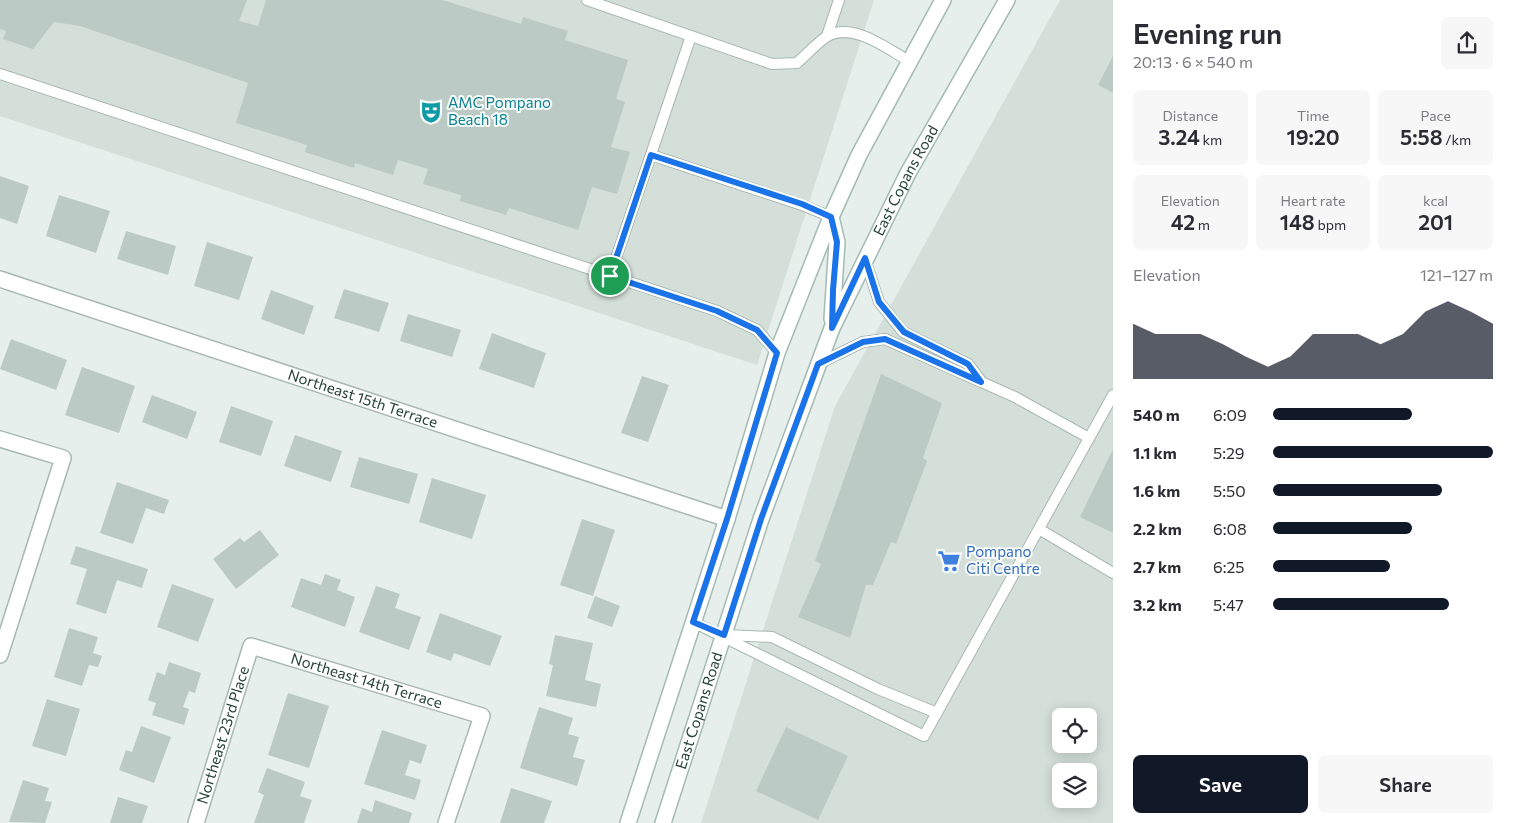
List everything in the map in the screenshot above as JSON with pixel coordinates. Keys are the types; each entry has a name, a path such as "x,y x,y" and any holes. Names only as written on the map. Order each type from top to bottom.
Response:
{"main road":[{"path":"628,823 727,519 777,353 831,217 859,155 908,61 943,0"},
{"name":"East Copans Road","path":"663,823 761,519 832,328 908,174 1007,0"},
{"path":"831,217 837,242 832,328"},
{"name":"Northeast 15th Terrace","path":"0,279 727,519"},
{"path":"0,439 63,458 0,655"},
{"name":"Northeast 14th Terrace","path":"251,646 482,716 446,823"},
{"name":"Northeast 23rd Place","path":"196,823 251,646"}],"lane":[{"path":"587,0 772,64 797,63 827,36 844,31 867,38 908,61"},
{"path":"827,36 839,0"},
{"path":"610,276 691,36"},
{"path":"0,74 717,311 757,330 777,353"},
{"path":"651,155 802,204 831,217"},
{"path":"865,258 879,302 904,332 968,364 981,382"},
{"path":"818,364 863,342 885,339 1015,397 1089,438"},
{"path":"693,622 724,635 924,736 1113,395"},
{"path":"1039,529 1113,574"},
{"path":"724,635 772,637 878,689 937,713"}],"shaded area":[{"path":"0,0 874,0 757,365 0,116"},
{"name":"Pompano Citi Centre","path":"1060,0 1113,0 1113,823 701,823 835,406"}],"building":[{"name":"AMC Pompano Beach 18","path":"0,0 247,0 239,21 258,26 266,0 442,0 521,24 523,17 568,31 565,40 628,60 616,99 625,102 611,147 630,152 617,194 592,187 578,230 509,208 506,215 460,201 461,195 423,184 428,169 398,160 393,175 355,163 354,168 305,152 307,145 236,123 248,83 80,26 54,22 33,49 3,39 6,31 0,29"},
{"path":"1113,56 1113,93 1098,85"},
{"path":"0,176 29,186 17,224 0,218"},
{"path":"59,195 110,211 96,253 46,236"},
{"path":"126,231 176,246 168,275 117,259"},
{"path":"207,242 253,257 239,300 194,286"},
{"path":"344,289 389,303 379,332 334,318"},
{"path":"271,290 314,306 304,335 261,319"},
{"path":"408,314 461,330 452,357 400,341"},
{"path":"492,333 546,353 534,388 479,369"},
{"path":"11,339 67,360 56,390 0,369"},
{"path":"82,367 135,386 119,433 65,415"},
{"path":"881,374 942,403 923,458 927,461 896,544 891,542 873,585 866,585 850,638 798,617 821,564 815,561"},
{"path":"642,376 669,385 648,442 621,433"},
{"path":"152,395 197,412 187,439 142,422"},
{"path":"231,406 273,421 261,456 219,442"},
{"path":"295,435 342,451 331,482 284,466"},
{"path":"1113,449 1113,533 1080,517"},
{"path":"359,457 418,474 409,504 350,487"},
{"path":"432,478 486,495 472,539 419,522"},
{"path":"117,482 169,500 164,514 146,508 133,544 100,533"},
{"path":"582,519 615,530 593,596 560,585"},
{"path":"260,530 279,555 236,589 213,559 240,538 244,542"},
{"path":"76,546 148,569 142,588 117,580 106,614 76,604 87,569 70,564"},
{"path":"325,574 341,580 337,590 355,597 345,627 291,607 301,578 321,585"},
{"path":"172,584 214,599 198,642 157,627"},
{"path":"376,586 400,594 395,608 421,617 409,650 359,632"},
{"path":"595,596 620,606 612,627 587,618"},
{"path":"440,613 502,636 490,666 454,653 451,661 426,652"},
{"path":"69,628 98,637 93,653 102,656 98,667 89,665 82,686 54,677"},
{"path":"555,635 593,643 585,680 601,684 596,707 546,696 553,665 549,664"},
{"path":"169,662 201,673 195,693 189,691 183,707 189,709 184,725 152,715 156,703 148,700 157,672 165,675"},
{"path":"288,693 329,706 309,768 268,755"},
{"path":"47,699 80,709 66,756 32,746"},
{"path":"539,707 573,718 568,734 579,737 573,757 585,760 577,786 520,768"},
{"path":"141,726 171,737 154,783 119,770 126,750 132,752"},
{"path":"786,727 848,756 818,820 756,791"},
{"path":"382,730 427,745 421,764 410,760 405,775 421,780 415,800 364,784"},
{"path":"267,768 305,782 300,796 312,800 304,823 254,823 264,795 258,792"},
{"path":"23,780 49,788 45,801 52,802 45,823 9,822"},
{"path":"511,788 552,801 544,823 500,823"},
{"path":"118,797 148,806 142,823 110,823"},
{"path":"375,800 412,813 409,823 357,823 362,808 372,812"}],"place":[{"name":"AMC Pompano Beach 18","path":"431,112"},
{"name":"Pompano Citi Centre","path":"949,561"}],"route":[{"path":"651,155 802,204 831,217 837,242 832,328 865,258 879,302 904,332 968,364 981,382 885,339 863,342 818,364 761,519 724,635 693,622 727,519 777,353 757,330 717,311 610,276 651,155"}]}
